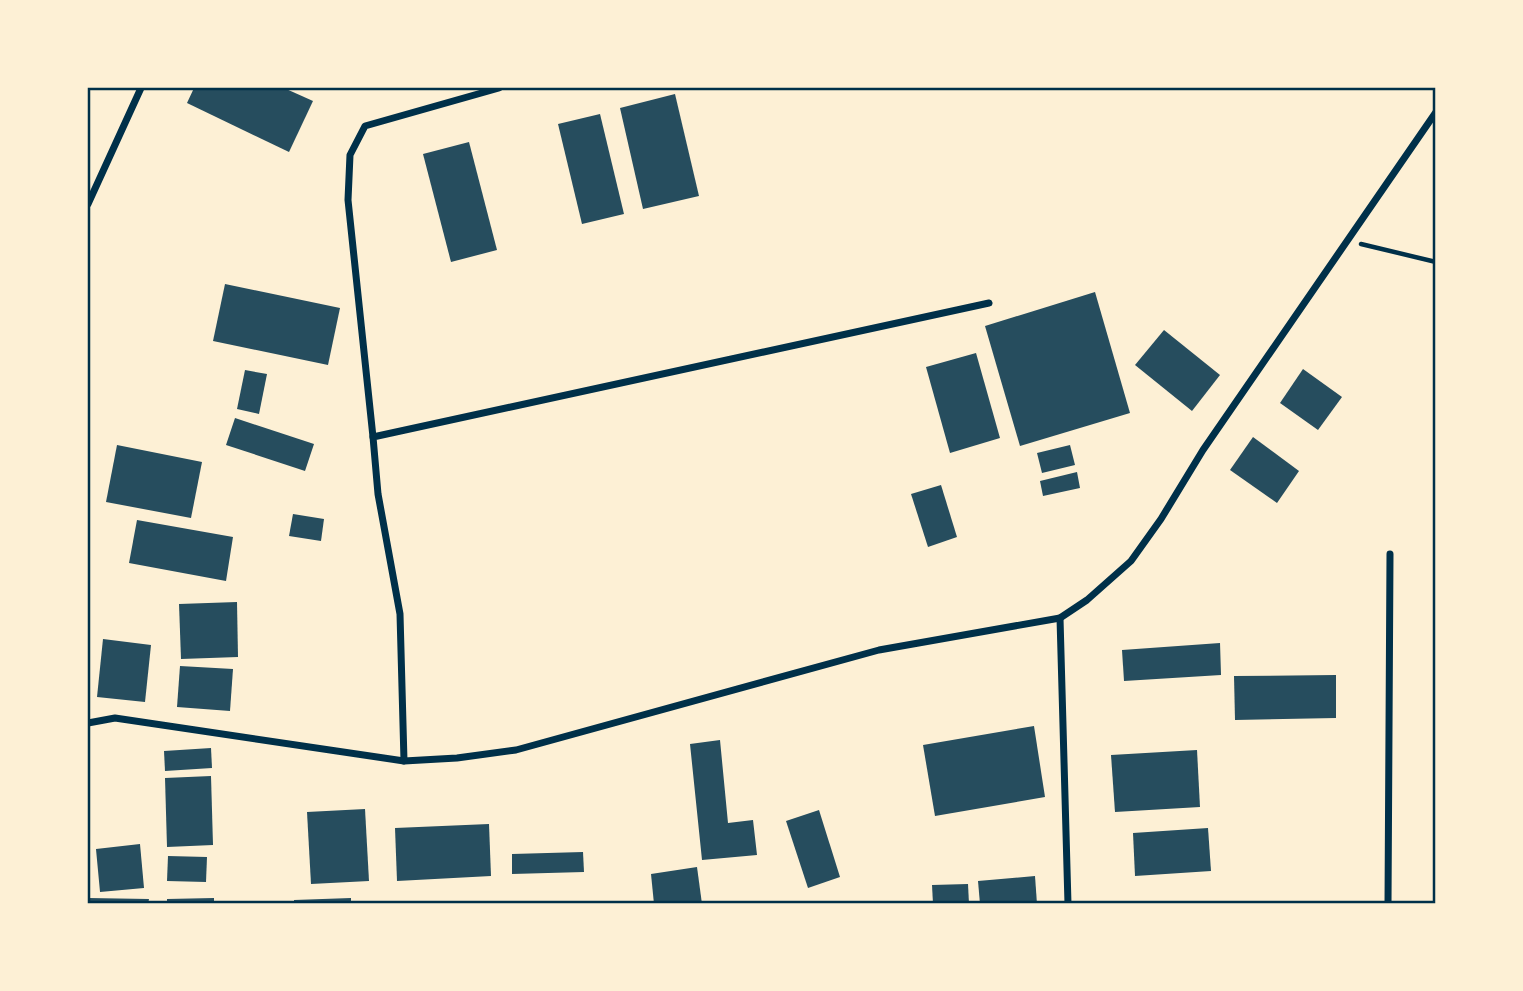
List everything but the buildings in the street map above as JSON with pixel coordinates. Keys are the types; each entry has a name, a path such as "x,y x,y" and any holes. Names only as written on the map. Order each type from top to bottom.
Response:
{"street":[{"path":"88,204 141,88"},
{"path":"404,761 400,614 378,494 348,200 349,155 365,126 499,88"},
{"path":"88,723 115,718 404,761 457,758 516,750 880,650 1060,618 1087,600 1131,561 1161,519 1203,450 1436,112"},
{"path":"373,437 989,303"},
{"path":"1388,904 1390,554"},
{"path":"1060,618 1068,904"}],"path":[{"path":"1347,241 1436,262"}]}
